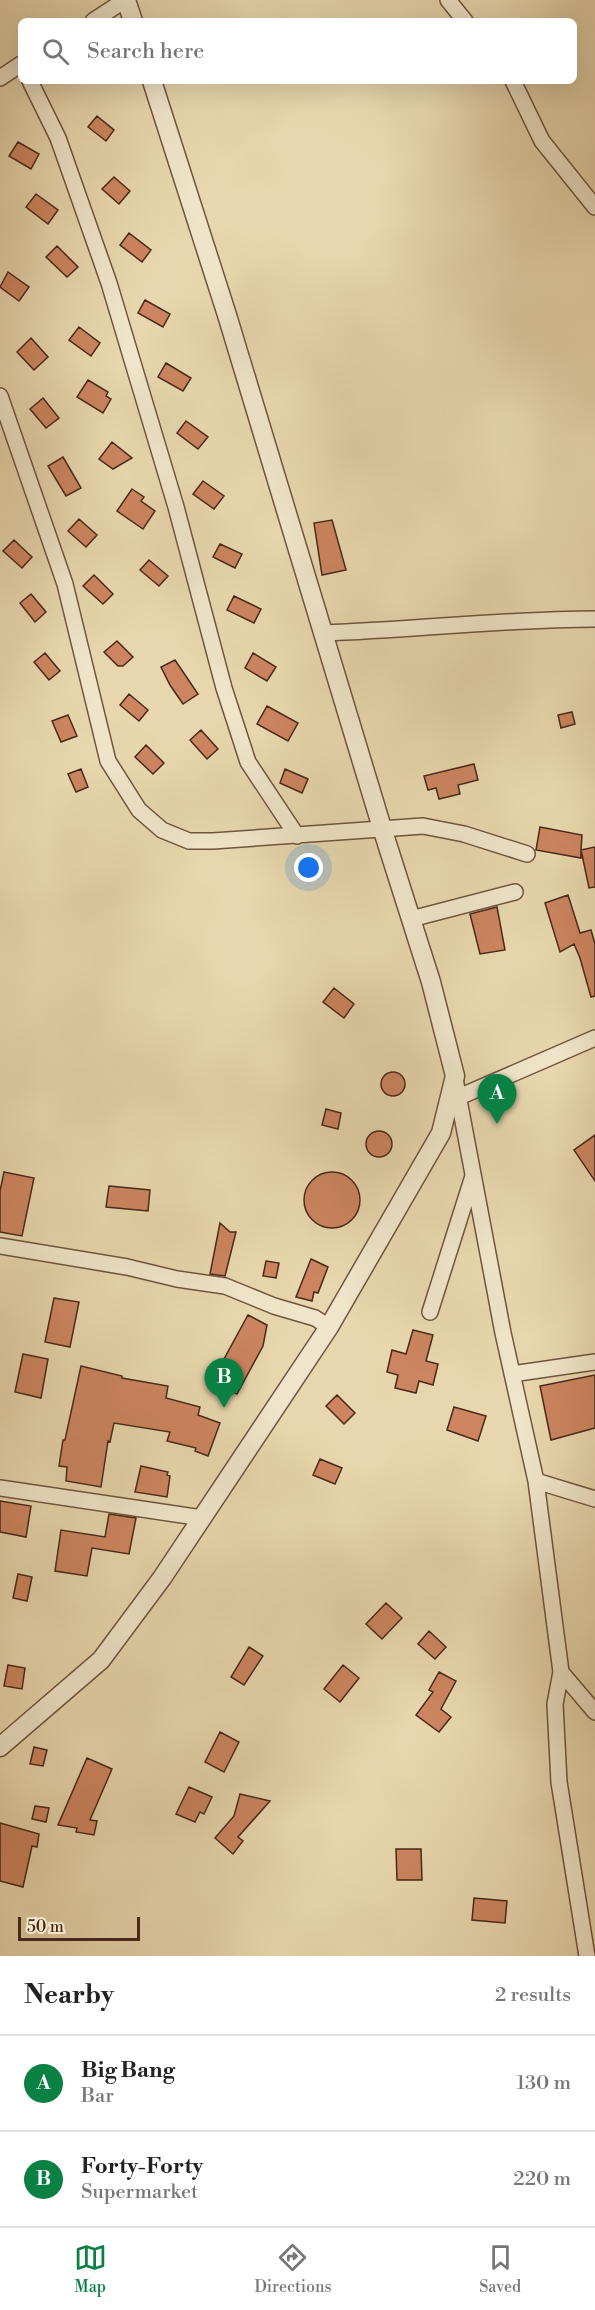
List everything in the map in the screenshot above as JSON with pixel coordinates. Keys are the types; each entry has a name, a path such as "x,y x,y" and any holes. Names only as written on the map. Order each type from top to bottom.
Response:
{"street":[{"path":"98,18 125,0 132,18"},
{"path":"448,0 463,18"},
{"path":"0,78 18,66"},
{"path":"31,84 58,138 109,283 176,507 224,688 248,762 297,836"},
{"path":"153,84 227,315 382,828 431,982 455,1076 513,1374 537,1480 561,1672 555,1704 560,1782 587,1956"},
{"path":"514,84 542,141 595,207"},
{"path":"0,396 65,584 108,761 139,810 162,830 189,841 213,842 423,826 464,834 527,854"},
{"path":"324,633 381,631 530,619 595,619"},
{"path":"411,919 515,892"},
{"path":"459,1097 595,1038"},
{"path":"3,1742 101,1660 162,1578 328,1327 441,1133 455,1076"},
{"path":"430,1312 474,1173"},
{"path":"0,1246 225,1286 274,1306 315,1318 328,1327"},
{"path":"513,1374 595,1362"},
{"path":"537,1480 595,1499"},
{"path":"0,1488 202,1518"},
{"path":"561,1672 595,1712"}],"building":[{"path":"97,116 114,130 106,141 88,127"},
{"path":"18,142 39,154 31,169 9,156"},
{"path":"114,177 130,191 119,204 102,189"},
{"path":"36,194 58,210 48,224 26,207"},
{"path":"129,233 151,250 142,262 120,245"},
{"path":"57,246 78,267 67,277 46,257"},
{"path":"8,272 29,287 19,301 0,287"},
{"path":"145,300 170,314 163,327 138,313"},
{"path":"79,327 100,343 91,356 69,340"},
{"path":"31,338 48,357 34,370 17,352"},
{"path":"166,363 191,378 183,391 158,377"},
{"path":"88,380 108,392 106,396 111,399 103,413 77,397"},
{"path":"43,398 59,418 46,428 30,409"},
{"path":"186,421 208,437 198,449 177,433"},
{"path":"112,442 132,458 113,469 99,459"},
{"path":"63,457 81,488 66,496 48,466"},
{"path":"203,481 224,496 214,509 193,494"},
{"path":"132,489 144,497 141,501 155,511 143,529 117,511"},
{"path":"79,519 97,535 86,547 68,531"},
{"path":"332,520 346,570 322,575 314,523"},
{"path":"14,540 32,557 22,568 3,551"},
{"path":"220,544 242,554 235,568 213,557"},
{"path":"149,560 168,576 159,586 140,570"},
{"path":"94,575 113,594 103,604 83,586"},
{"path":"31,594 46,612 35,622 20,603"},
{"path":"234,596 261,609 254,623 227,610"},
{"path":"117,641 133,657 123,666 118,666 104,652"},
{"path":"45,653 60,671 49,680 34,662"},
{"path":"253,653 276,667 267,681 245,668"},
{"path":"175,660 198,694 183,704 161,667"},
{"path":"129,694 148,710 139,721 120,705"},
{"path":"267,706 298,723 288,741 257,724"},
{"path":"572,712 575,724 561,728 558,715"},
{"path":"68,715 77,736 61,742 52,721"},
{"path":"201,730 218,749 207,759 190,740"},
{"path":"146,745 164,763 153,774 135,757"},
{"path":"474,764 478,780 458,785 460,794 439,799 436,788 428,790 424,776"},
{"path":"81,769 88,787 76,792 68,774"},
{"path":"285,769 308,779 302,793 280,783"},
{"path":"540,827 582,835 581,858 536,850"},
{"path":"595,847 595,887 589,888 581,850"},
{"path":"568,895 580,933 591,930 595,944 595,996 591,997 574,944 560,952 545,903"},
{"path":"497,907 505,950 480,954 470,914"},
{"path":"334,988 354,1004 344,1018 323,1002"},
{"path":"393,1072 402,1075 405,1084 402,1093 393,1096 384,1093 381,1084 384,1075"},
{"path":"326,1109 341,1113 338,1129 322,1125"},
{"path":"379,1131 388,1135 392,1144 388,1153 379,1157 370,1153 366,1144 370,1135"},
{"path":"595,1135 595,1181 574,1150"},
{"path":"4,1172 34,1178 22,1236 0,1232 0,1191"},
{"path":"332,1172 343,1174 352,1180 358,1189 360,1200 358,1211 352,1220 343,1226 332,1228 321,1226 312,1220 306,1211 304,1200 306,1189 312,1180 321,1174"},
{"path":"109,1186 150,1190 148,1211 106,1207"},
{"path":"220,1223 230,1232 236,1232 225,1276 210,1274"},
{"path":"311,1259 328,1267 318,1293 314,1292 312,1301 296,1297"},
{"path":"266,1261 279,1263 276,1278 263,1276"},
{"path":"54,1298 79,1302 70,1347 45,1342"},
{"path":"248,1315 267,1325 263,1346 237,1394 212,1381"},
{"path":"413,1330 433,1335 426,1361 438,1364 433,1385 419,1381 416,1393 395,1388 398,1375 387,1372 392,1350 406,1354"},
{"path":"23,1354 48,1359 41,1398 15,1392"},
{"path":"81,1366 122,1376 122,1378 168,1386 166,1398 200,1407 198,1415 220,1423 208,1456 195,1451 196,1448 167,1441 170,1432 114,1423 110,1442 108,1441 101,1487 66,1481 67,1467 59,1466"},
{"path":"595,1375 595,1428 551,1440 540,1386"},
{"path":"337,1395 355,1413 344,1424 326,1406"},
{"path":"454,1407 486,1416 478,1441 447,1430"},
{"path":"320,1459 342,1468 335,1484 313,1475"},
{"path":"141,1466 168,1472 167,1475 170,1476 167,1497 135,1492"},
{"path":"0,1501 31,1506 26,1537 0,1532"},
{"path":"109,1514 136,1518 129,1554 92,1548 87,1576 55,1571 61,1530 105,1537"},
{"path":"18,1574 32,1577 27,1601 13,1598"},
{"path":"386,1603 402,1618 382,1639 366,1624"},
{"path":"429,1631 446,1647 435,1659 418,1644"},
{"path":"249,1647 263,1656 244,1685 231,1677"},
{"path":"8,1665 25,1668 22,1689 4,1686"},
{"path":"343,1665 359,1678 340,1702 324,1689"},
{"path":"439,1672 456,1681 441,1709 451,1717 439,1732 416,1715 433,1692 429,1690"},
{"path":"220,1732 239,1742 224,1772 205,1762"},
{"path":"34,1747 47,1750 43,1766 30,1764"},
{"path":"87,1758 112,1769 90,1820 97,1821 94,1835 76,1832 77,1828 58,1825"},
{"path":"189,1787 212,1797 204,1814 200,1812 195,1822 176,1814"},
{"path":"240,1794 270,1801 238,1837 243,1841 233,1854 215,1838 234,1816"},
{"path":"35,1806 49,1808 46,1822 32,1819"},
{"path":"0,1823 39,1834 37,1847 32,1846 23,1887 0,1881"},
{"path":"396,1849 421,1849 422,1880 397,1880"},
{"path":"474,1898 507,1901 505,1923 472,1920"}],"place":[{"name":"Big Bang","path":"497,1124"},
{"name":"Forty-Forty","path":"224,1408"}]}
